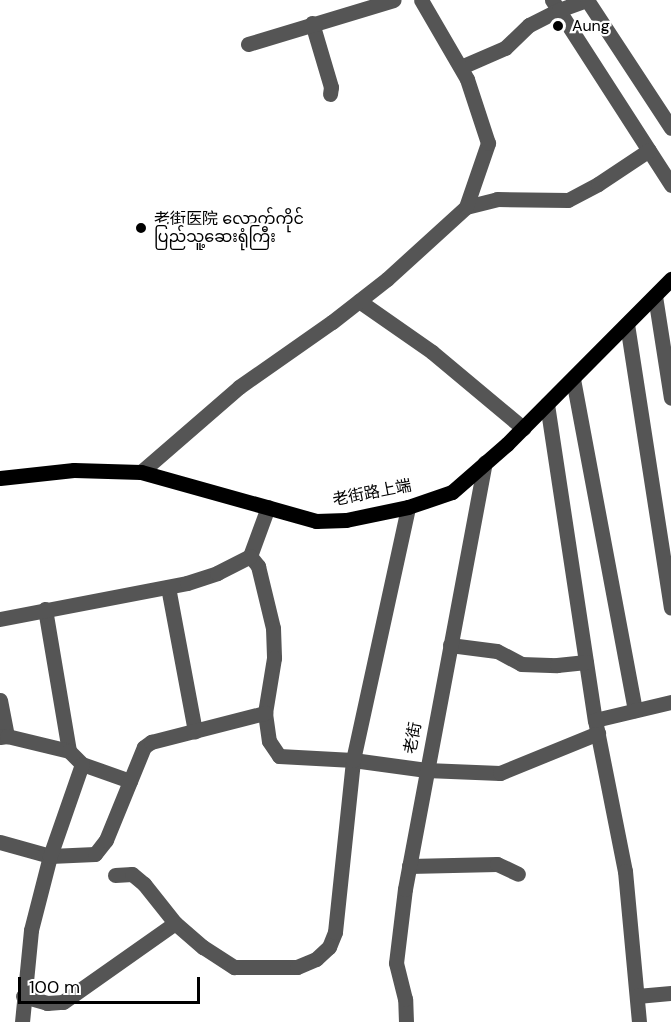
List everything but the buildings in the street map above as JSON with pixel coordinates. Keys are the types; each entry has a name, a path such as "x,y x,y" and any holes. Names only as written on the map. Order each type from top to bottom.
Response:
{"main road":[{"name":"老街路上端","path":"0,478 74,471 141,472 316,521 346,520 408,507 452,492 523,428 671,279"}],"street":[{"path":"248,44 394,0"},
{"path":"421,0 461,68 476,100 488,143 466,207"},
{"path":"461,68 505,48 529,25 556,5 587,0 671,128"},
{"path":"556,5 671,185"},
{"path":"312,23 331,85 330,93"},
{"path":"141,472 238,387 387,279 466,207 498,199 568,200 598,184 649,150"},
{"path":"655,296 671,398"},
{"path":"359,301 432,352 523,428"},
{"path":"627,324 671,608"},
{"path":"573,379 635,710"},
{"path":"547,404 596,727 625,871 639,1022"},
{"name":"老街","path":"406,1022 405,999 396,963 409,866 485,462"},
{"path":"0,470 34,474"},
{"path":"0,619 168,587 217,573 250,555 268,507"},
{"path":"115,875 132,874 144,884 175,923 203,947 234,968 297,967 316,959 329,947 335,932 353,760 408,507"},
{"path":"250,555 258,566 273,628 274,658 265,713 269,741 279,756 353,760 426,770 500,773 635,710 671,702"},
{"path":"168,587 195,731"},
{"path":"45,609 69,751"},
{"path":"450,645 497,651 520,664 557,665 586,662"},
{"path":"0,700 4,737 69,751 82,764 130,781"},
{"path":"0,842 50,856 95,854 101,849 144,747 151,742 265,713"},
{"path":"22,1022 30,930 50,856 82,764"},
{"path":"409,866 497,864 518,874"},
{"path":"23,996 47,1003 63,1002 175,923"},
{"path":"637,996 671,993"}],"place":[{"name":"Aung","path":"558,26"},
{"name":"老街医院 လောက်ကိုင် ပြည်သူ့ဆေးရုံကြီး","path":"141,228"}]}
